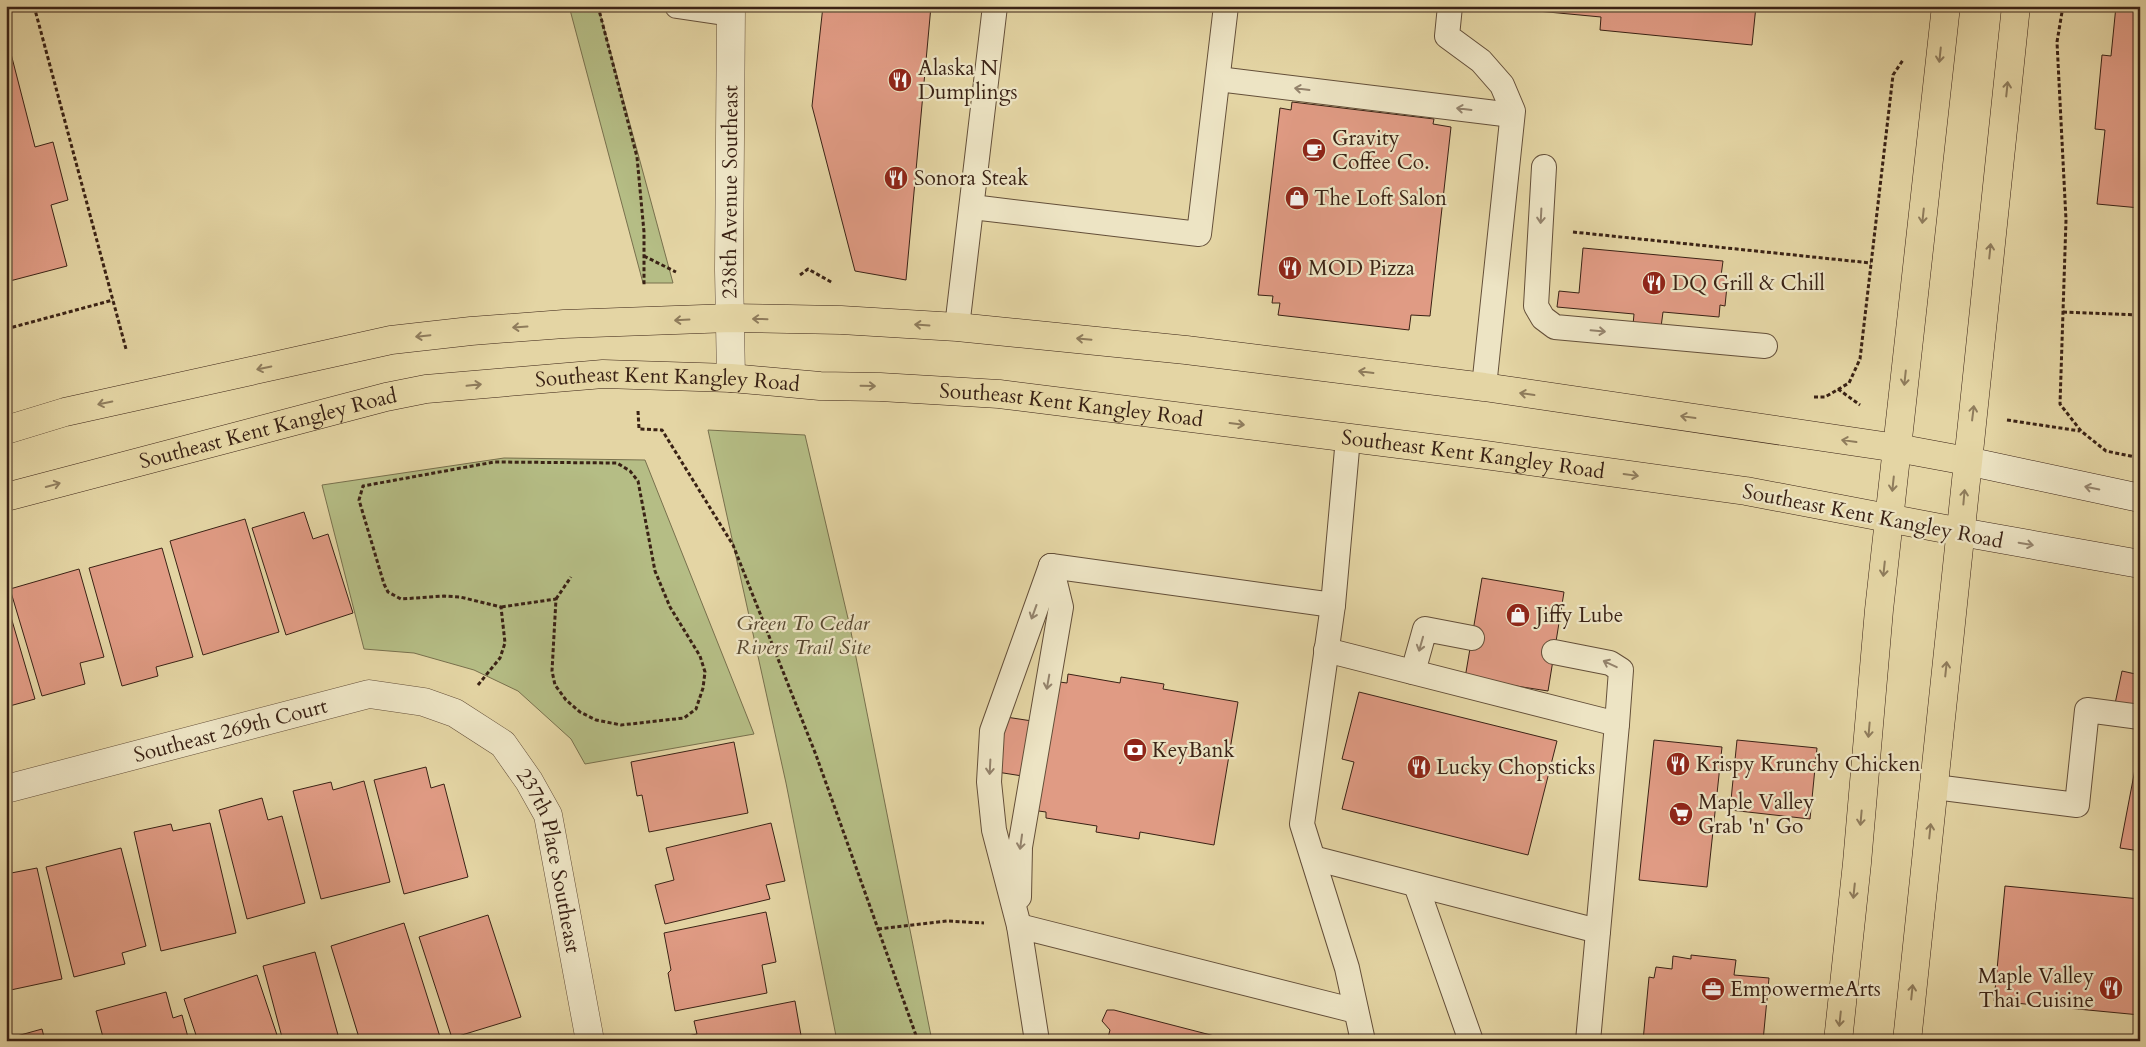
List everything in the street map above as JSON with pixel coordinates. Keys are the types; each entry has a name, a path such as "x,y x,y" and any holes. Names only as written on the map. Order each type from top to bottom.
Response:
{"main road":[{"path":"1838,1041 1889,520 1946,6"},
{"path":"1907,1041 2016,6"},
{"path":"6,430 65,412 391,340 546,325 731,318 841,320 957,327 1150,346 1484,387 1897,448 1967,461"},
{"name":"Southeast Kent Kangley Road","path":"6,497 305,418 418,391 594,375 731,378 820,386 880,387 999,394 1478,454 1746,492 1961,532"}],"street":[{"name":"238th Avenue Southeast","path":"731,10 729,270 731,378"},
{"path":"1967,461 2140,498"},
{"name":"Southeast Kent Kangley Road","path":"1961,532 2140,564"},
{"name":"Southeast 269th Court","path":"6,790 369,694 424,702 456,713"},
{"name":"237th Place Southeast","path":"456,713 504,744 529,781 548,815 590,1041"}],"lane":[{"path":"677,6 731,10"},
{"path":"957,327 995,6"},
{"path":"972,206 1199,234 1226,6"},
{"path":"1450,6 1448,36 1481,61 1502,86 1513,111 1484,387"},
{"path":"1218,79 1512,116"},
{"path":"1544,167 1536,306 1543,318 1555,327 1765,346"},
{"path":"1348,438 1333,605 1302,824 1347,968 1363,1041"},
{"path":"1051,566 1333,605"},
{"path":"1019,926 1020,848 1061,607 1051,566"},
{"path":"1037,1041 1019,926 994,830 989,782 992,731 1051,566"},
{"path":"1413,672 1425,628 1472,638"},
{"path":"1326,650 1617,724"},
{"path":"1554,652 1610,663 1621,670 1588,1041"},
{"path":"1935,788 2077,805 2087,710 2140,716"},
{"path":"1313,858 1598,931"},
{"path":"1416,885 1472,1041"},
{"path":"1019,926 1356,1011"}],"path":[{"path":"34,6 126,349"},
{"path":"598,6 637,157 644,232 644,322"},
{"path":"2063,6 2057,42 2066,220 2060,404 2081,431 2106,451 2140,458"},
{"path":"1573,223 1572,232 1871,263"},
{"path":"644,256 676,272"},
{"path":"6,329 113,300"},
{"path":"2063,312 2140,315"},
{"path":"637,376 639,429 662,430 733,545 816,756 918,1041"},
{"path":"556,599 501,607 460,597 444,596 401,599 388,592 359,500 364,486 494,462 617,463 630,471 638,481 655,571 670,607 700,656 705,672 703,688 696,709 684,718 621,725 596,720 580,712 566,700 555,685 552,671 556,599 571,577"},
{"path":"456,713 500,658 505,643 501,607"},
{"path":"878,929 947,920 1019,926"}],"green space":[{"path":"569,6 598,6 673,283 643,283"},
{"name":"Green To Cedar Rivers Trail Site","path":"708,430 805,435 850,627 932,1041 837,1041 786,783"},
{"path":"504,458 645,460 754,734 585,764 571,739 518,691 474,670 414,653 364,649 322,485"}],"building":[{"path":"823,6 931,6 906,280 855,271 812,106"},
{"path":"1517,6 1756,6 1752,45 1600,30 1601,17 1516,9"},
{"path":"2116,6 2140,6 2140,208 2097,204 2105,130 2095,129 2102,55 2111,56"},
{"path":"9,46 35,147 53,142 68,200 51,205 67,266 6,282 6,47"},
{"path":"1292,102 1434,119 1433,124 1451,127 1430,316 1411,315 1409,330 1278,315 1280,303 1272,303 1273,296 1258,295 1280,108 1291,110"},
{"name":"DQ Grill & Chill","path":"1583,248 1723,261 1721,276 1728,276 1725,306 1720,305 1719,317 1663,312 1661,327 1633,325 1634,314 1557,307 1559,291 1579,293"},
{"path":"304,512 313,539 328,534 353,613 286,635 252,528"},
{"path":"245,519 279,632 203,655 170,541"},
{"path":"162,548 193,657 156,667 158,676 122,686 89,568"},
{"path":"79,569 104,657 80,663 85,684 42,696 10,589"},
{"name":"Jiffy Lube","path":"1482,578 1564,592 1548,691 1465,678"},
{"path":"6,600 35,699 6,707"},
{"path":"2122,671 2140,675 2140,718 2113,713"},
{"name":"KeyBank","path":"1068,674 1120,683 1121,677 1164,684 1163,689 1238,702 1214,845 1140,832 1139,839 1096,832 1097,826 1046,818 1046,812 1031,810 1052,681 1067,683"},
{"path":"1359,692 1557,741 1528,855 1342,809 1354,762 1342,759"},
{"path":"1006,717 1045,723 1035,778 997,772"},
{"name":"Maple Valley Grab 'n' Go","path":"1654,740 1722,747 1707,887 1639,880"},
{"path":"1737,740 1817,748 1810,819 1730,810"},
{"path":"734,742 748,813 649,832 642,795 637,796 631,762"},
{"path":"2140,743 2140,851 2120,848"},
{"path":"426,767 431,788 444,784 468,877 404,894 374,780"},
{"path":"364,781 390,882 321,899 293,791 331,782 333,790"},
{"path":"262,798 268,820 282,816 305,903 247,919 219,810"},
{"path":"210,823 236,933 161,951 134,832 171,824 173,831"},
{"path":"771,823 785,881 766,885 770,899 665,924 655,885 674,880 666,848"},
{"path":"121,848 146,946 122,953 125,964 74,977 46,867"},
{"path":"37,868 62,979 6,991 6,874"},
{"path":"2005,886 2140,899 2140,1015 1994,1001"},
{"path":"766,912 776,962 762,965 767,993 675,1011 668,973 671,970 664,933"},
{"path":"488,915 521,1017 452,1038 419,937"},
{"path":"404,923 441,1040 360,1041 331,946"},
{"path":"315,952 338,1035 325,1039 326,1041 283,1041 263,966"},
{"path":"1691,955 1736,960 1734,975 1769,978 1763,1041 1643,1041 1649,977 1654,978 1656,967 1672,969 1673,956 1691,959"},
{"path":"257,975 279,1041 198,1041 184,999"},
{"path":"166,992 173,1018 182,1015 189,1041 104,1041 96,1011"},
{"path":"795,1001 802,1041 683,1041 682,1037 697,1034 694,1021"},
{"path":"1107,1010 1114,1010 1234,1041 1107,1041 1110,1030 1102,1021"},
{"path":"42,1029 45,1041 7,1041 6,1039"}],"place":[{"name":"Alaska N Dumplings","path":"900,80"},
{"name":"Gravity Coffee Co.","path":"1314,150"},
{"name":"Sonora Steak","path":"896,178"},
{"name":"The Loft Salon","path":"1297,198"},
{"name":"MOD Pizza","path":"1290,268"},
{"name":"DQ Grill & Chill","path":"1654,283"},
{"name":"Jiffy Lube","path":"1518,615"},
{"name":"KeyBank","path":"1135,750"},
{"name":"Krispy Krunchy Chicken","path":"1678,764"},
{"name":"Lucky Chopsticks","path":"1419,767"},
{"name":"Maple Valley Grab 'n' Go","path":"1681,814"},
{"name":"Maple Valley Thai Cuisine","path":"2111,988"},
{"name":"EmpowermeArts","path":"1713,989"}]}
